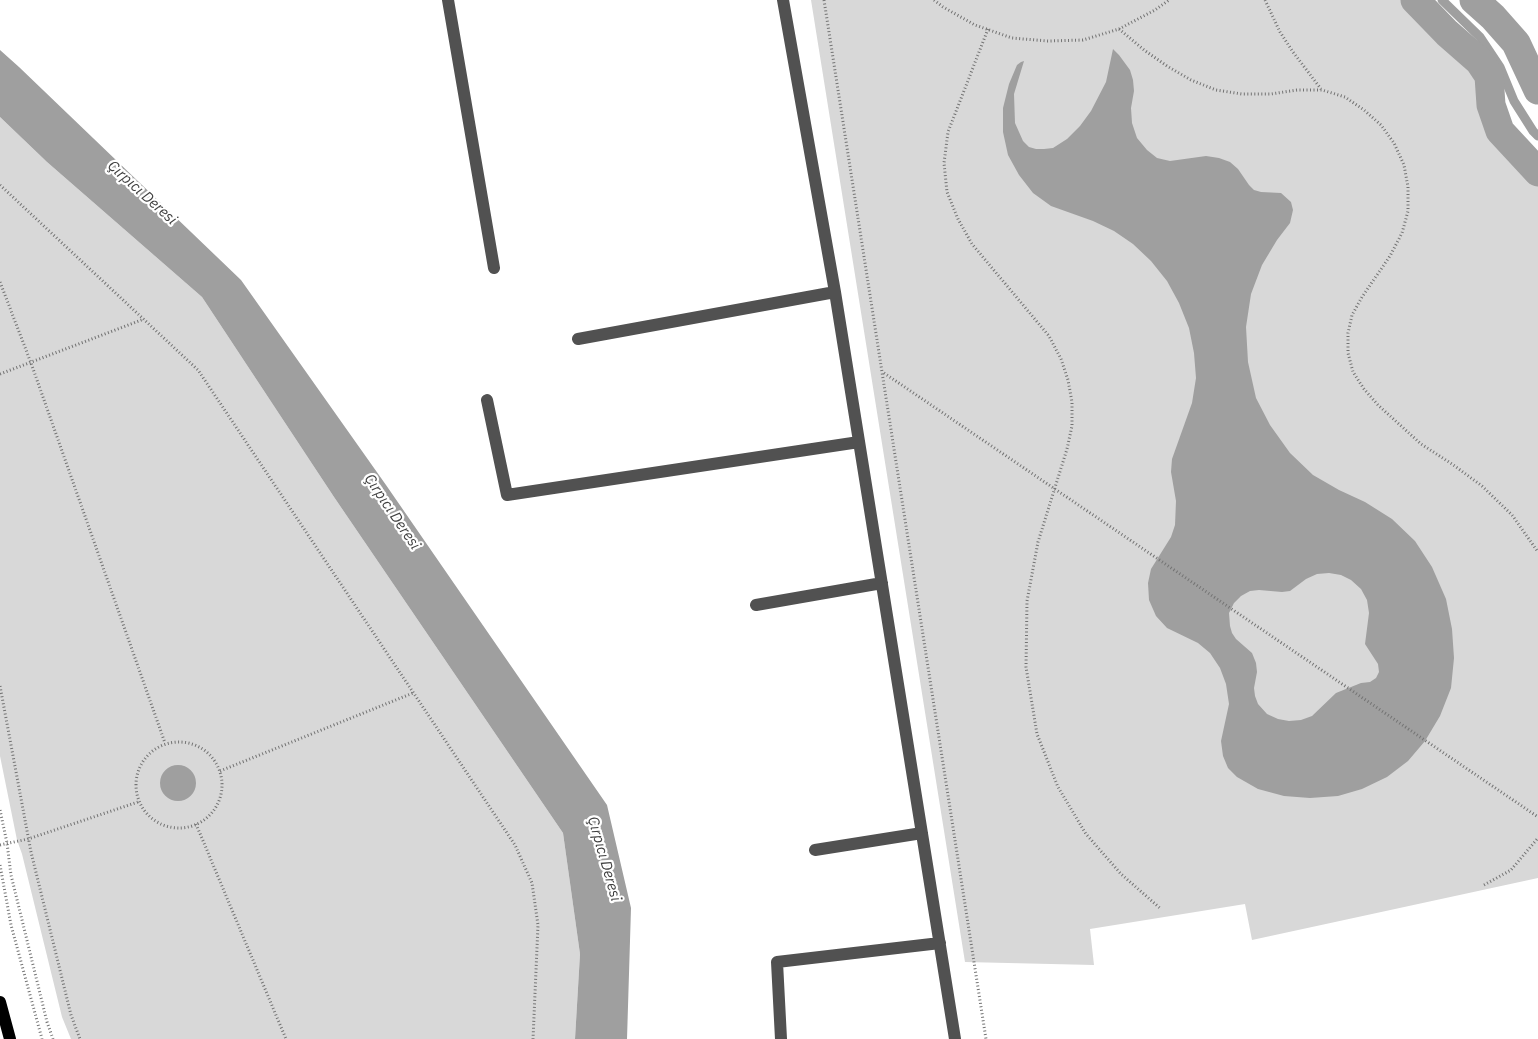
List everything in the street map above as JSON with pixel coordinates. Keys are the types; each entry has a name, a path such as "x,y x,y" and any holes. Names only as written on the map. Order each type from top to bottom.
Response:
{"main road":[{"path":"0,1002 10,1039"}],"street":[{"path":"448,0 494,268"},
{"path":"783,0 835,292 955,1039"},
{"path":"578,339 835,292"},
{"path":"488,400 507,495 859,442"},
{"path":"756,605 882,583"},
{"path":"815,850 922,833"},
{"path":"781,1039 777,962 940,943"}],"path":[{"path":"824,0 986,1039"},
{"path":"934,0 967,21 1012,38 1048,41 1083,40 1120,29 1169,0"},
{"path":"1265,0 1292,52 1322,90"},
{"path":"988,29 948,132 944,163 947,192 958,219 972,244 1049,336 1061,359 1068,380 1072,402 1072,426 1067,449 1038,542 1027,601 1026,667 1037,734 1058,787 1086,834 1121,874 1161,909"},
{"path":"1120,29 1144,50 1167,66 1191,80 1216,90 1242,94 1322,90 1345,97 1381,125 1394,143 1404,165 1408,187 1408,211 1402,233 1390,256 1352,315 1348,333 1348,352 1353,372 1378,405 1421,444 1482,486 1506,509 1538,552"},
{"path":"0,185 198,370 515,845 532,883 538,925 533,1039"},
{"path":"0,282 31,363 165,743"},
{"path":"0,374 144,319"},
{"path":"883,373 1538,817"},
{"path":"0,686 28,839 71,1015 80,1039"},
{"path":"220,770 413,693"},
{"path":"176,741 190,742 203,748 213,758 220,770 222,785 220,799 212,812 201,822 187,828 173,828 159,824 147,815 138,802 135,789 136,775 141,762 150,751 165,743 176,741"},
{"path":"0,845 28,839 138,802"},
{"path":"0,810 11,875 47,1022 53,1039"},
{"path":"196,824 286,1039"},
{"path":"1484,885 1512,870 1538,838"},
{"path":"0,865 11,925 42,1039"}],"shaded area":[{"path":"811,0 1415,0 1447,33 1479,61 1489,76 1491,105 1500,131 1538,172 1538,878 1252,940 1245,904 1090,929 1094,965 965,962"},
{"path":"0,117 47,162 202,297 334,497 563,833 580,954 575,1039 71,1039 62,1017 17,840 0,756"}],"water":[{"path":"1113,49 1130,70 1133,80 1132,123 1137,138 1157,158 1170,161 1206,156 1219,158 1230,162 1238,169 1254,190 1281,193 1291,202 1293,210 1290,223 1262,265 1251,294 1246,327 1248,362 1256,398 1270,425 1290,453 1313,475 1365,502 1392,519 1415,541 1432,567 1446,599 1452,629 1454,658 1451,688 1440,716 1425,741 1408,761 1387,777 1362,789 1338,796 1310,798 1284,796 1258,789 1237,777 1228,768 1223,756 1221,741 1229,704 1226,684 1220,668 1210,653 1198,643 1167,628 1156,616 1149,600 1148,583 1151,569 1171,537 1175,525 1176,501 1171,472 1172,459 1192,403 1196,378 1189,328 1179,303 1167,281 1151,261 1133,244 1114,231 1093,221 1051,206 1033,193 1019,175 1008,155 1003,132 1003,108 1009,84 1017,65 1021,62 1024,61 1014,94 1015,123 1023,141 1029,147 1036,149 1053,148 1067,139 1091,111 1106,82","holes":["1317,574 1341,575 1351,580 1361,589 1367,600 1369,613 1365,644 1378,664 1379,672 1376,678 1370,682 1361,683 1336,693 1312,716 1301,720 1289,721 1267,714 1258,704 1255,696 1254,688 1257,672 1252,653 1232,633 1229,613 1234,603 1250,591 1290,591 1306,579"]},
{"name":"Çırpıcı Deresi","path":"0,50 241,280 386,485 607,805 631,908 627,1039 575,1039 580,954 563,833 334,497 202,297 47,162 0,117"},
{"path":"178,765 190,771 196,783 190,795 178,801 166,795 160,783 166,771"}],"waterway":[{"path":"1415,0 1447,33 1479,61 1489,76 1491,105 1500,131 1538,172"},
{"path":"1442,0 1480,37 1500,67 1514,101 1538,136"},
{"path":"1474,0 1493,17 1516,43 1538,90"}]}
